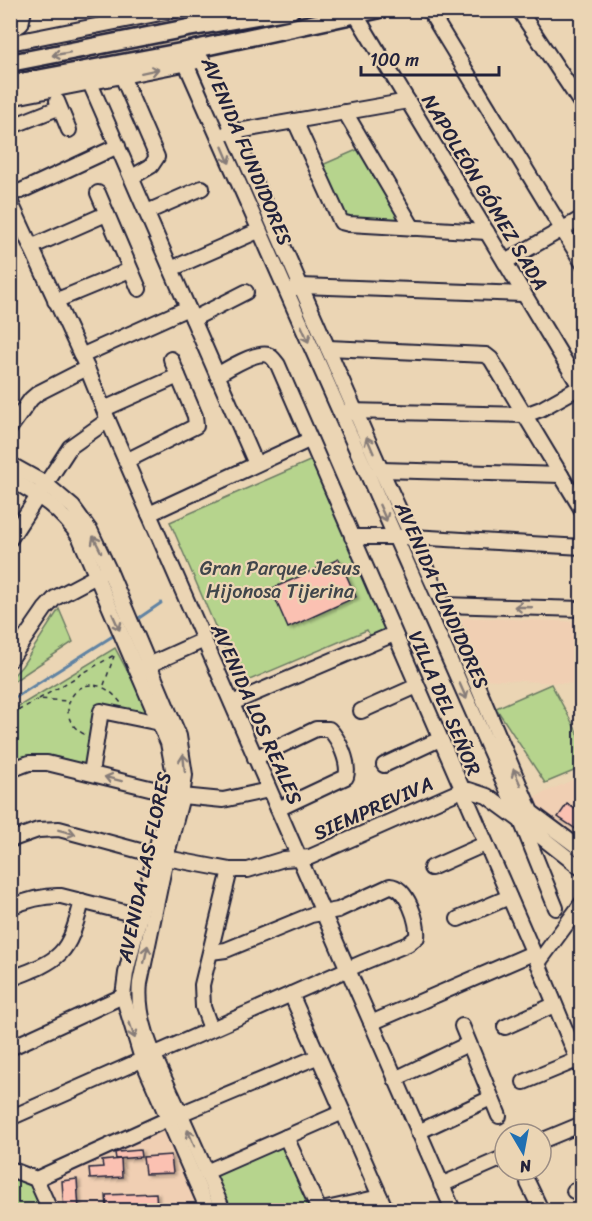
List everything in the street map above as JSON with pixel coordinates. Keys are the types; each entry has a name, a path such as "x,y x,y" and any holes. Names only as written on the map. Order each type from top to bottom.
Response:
{"main road":[{"path":"10,84 186,57 228,42 376,10"},
{"path":"10,63 287,11"},
{"path":"186,57 192,40 202,34 287,11"},
{"path":"87,49 107,49 159,42 174,45 186,57"}],"street":[{"path":"10,31 21,24 24,10"},
{"path":"429,10 582,262"},
{"path":"519,10 582,105"},
{"path":"11,42 170,11"},
{"name":"NAPOLEÓN GÓMEZ SADA","path":"356,15 581,387"},
{"path":"202,60 228,42"},
{"path":"10,98 122,76 186,57"},
{"name":"AVENIDA FUNDIDORES","path":"186,57 202,60 327,348 443,605 526,817 582,850"},
{"name":"AVENIDA FUNDIDORES","path":"186,57 258,231 394,537 526,817 582,869"},
{"path":"122,76 156,157 151,166 132,177"},
{"path":"90,83 256,464"},
{"path":"54,90 58,108 69,129"},
{"path":"218,135 408,101"},
{"path":"10,127 58,108"},
{"path":"345,112 413,228"},
{"path":"295,121 341,222 487,232"},
{"path":"10,192 21,191 118,146"},
{"path":"147,212 202,188"},
{"path":"98,193 139,289"},
{"name":"AVENIDA LOS REALES","path":"10,201 87,368 322,914 453,1210"},
{"path":"31,247 106,214"},
{"path":"505,262 582,218"},
{"path":"171,269 258,231"},
{"path":"55,301 130,270"},
{"path":"286,291 300,286 523,294"},
{"path":"81,356 246,292"},
{"path":"327,348 486,355 491,359 582,510"},
{"name":"VILLA DEL SEÑOR","path":"217,375 254,356 267,354 278,365 509,897 579,1065"},
{"path":"126,461 189,431 197,424 171,359"},
{"path":"10,428 38,393 87,368"},
{"path":"10,538 70,447 106,415 178,376"},
{"path":"339,412 525,416 581,387"},
{"path":"149,514 309,440"},
{"name":"AVENIDA LAS FLORES","path":"10,464 42,489 74,529 103,573 143,668 179,736 185,764 160,856 140,916 123,996 174,1117 208,1210"},
{"path":"381,470 561,475"},
{"name":"AVENIDA LAS FLORES","path":"10,479 42,489"},
{"path":"352,537 413,537 582,547"},
{"path":"10,660 55,598 103,573"},
{"name":"AVENIDA LAS FLORES","path":"103,573 127,647 143,668 168,743 176,795"},
{"path":"443,605 582,609"},
{"path":"232,703 394,634"},
{"path":"143,668 204,640"},
{"path":"361,711 417,686"},
{"path":"90,773 101,711 160,723"},
{"path":"255,758 316,729 326,728 334,735 346,763 347,773 344,779 278,809"},
{"path":"384,765 440,739"},
{"path":"10,770 38,762 176,795 223,800 269,790"},
{"name":"SIEMPREVIVA","path":"10,840 30,831 48,828 160,856 230,870 248,870 284,859 310,857 462,790 487,796 526,817"},
{"path":"526,817 556,908"},
{"path":"431,868 485,844"},
{"name":"AVENIDA LAS FLORES","path":"148,1057 139,994 160,856"},
{"path":"211,1029 202,1007 202,994 230,870"},
{"path":"10,1118 408,944 417,938 417,929 405,895 394,886 338,910 311,915 226,950 211,952"},
{"path":"10,908 24,901 49,896 82,901 140,916"},
{"path":"458,919 509,897"},
{"path":"10,979 48,963 69,945 82,901"},
{"path":"371,1023 535,958 582,903"},
{"path":"291,994 386,1210"},
{"path":"10,1048 123,996"},
{"path":"505,1028 554,1005"},
{"path":"462,1026 499,1116"},
{"path":"395,1079 468,1044"},
{"path":"36,1179 174,1117 319,1056"},
{"path":"524,1082 579,1065"},
{"path":"418,1132 491,1098"},
{"path":"206,1172 343,1112"},
{"name":"AVENIDA LAS FLORES","path":"174,1117 206,1172 223,1210"},
{"path":"553,1137 582,1124"},
{"path":"286,1137 320,1210 380,1197"},
{"path":"441,1185 493,1162"},
{"path":"10,1169 36,1179 50,1210"},
{"path":"528,1182 537,1209"}],"path":[{"path":"104,686 116,651 127,647"},
{"path":"10,715 114,655"},
{"path":"85,735 78,731 69,718 69,702 79,688 95,684 104,686 121,702 123,711"},
{"path":"39,699 69,702"}],"shaded area":[{"path":"454,617 581,622 581,684 481,679"},
{"path":"581,776 581,844 534,807 531,799"},
{"path":"166,1126 203,1210 60,1210 44,1180 115,1152"}],"green space":[{"path":"359,149 403,224 343,222 320,166"},
{"name":"Gran Parque Jesus Hijonosa Tijerina","path":"312,460 387,630 371,638 367,630 240,684 170,522"},
{"path":"59,609 73,642 11,683 11,678 22,666"},
{"path":"115,648 153,719 98,705 88,766 58,757 40,755 21,758 11,763 11,711"},
{"path":"551,684 581,739 581,768 545,783 496,708"},
{"path":"285,1143 312,1208 227,1210 212,1177"},
{"path":"11,1174 30,1181 42,1210 11,1210"}],"building":[{"path":"339,559 356,597 288,628 271,589"},
{"path":"567,804 582,813 582,833 558,817"},
{"path":"140,1150 141,1157 116,1159 115,1153"},
{"path":"171,1155 173,1173 145,1174 143,1157"},
{"path":"121,1159 122,1177 90,1179 89,1168 103,1167 102,1161"},
{"path":"77,1179 79,1210 64,1210 62,1181"},
{"path":"156,1193 157,1210 107,1210 106,1195"}],"waterway":[{"path":"136,620 161,603"},
{"path":"10,701 116,634"}]}
